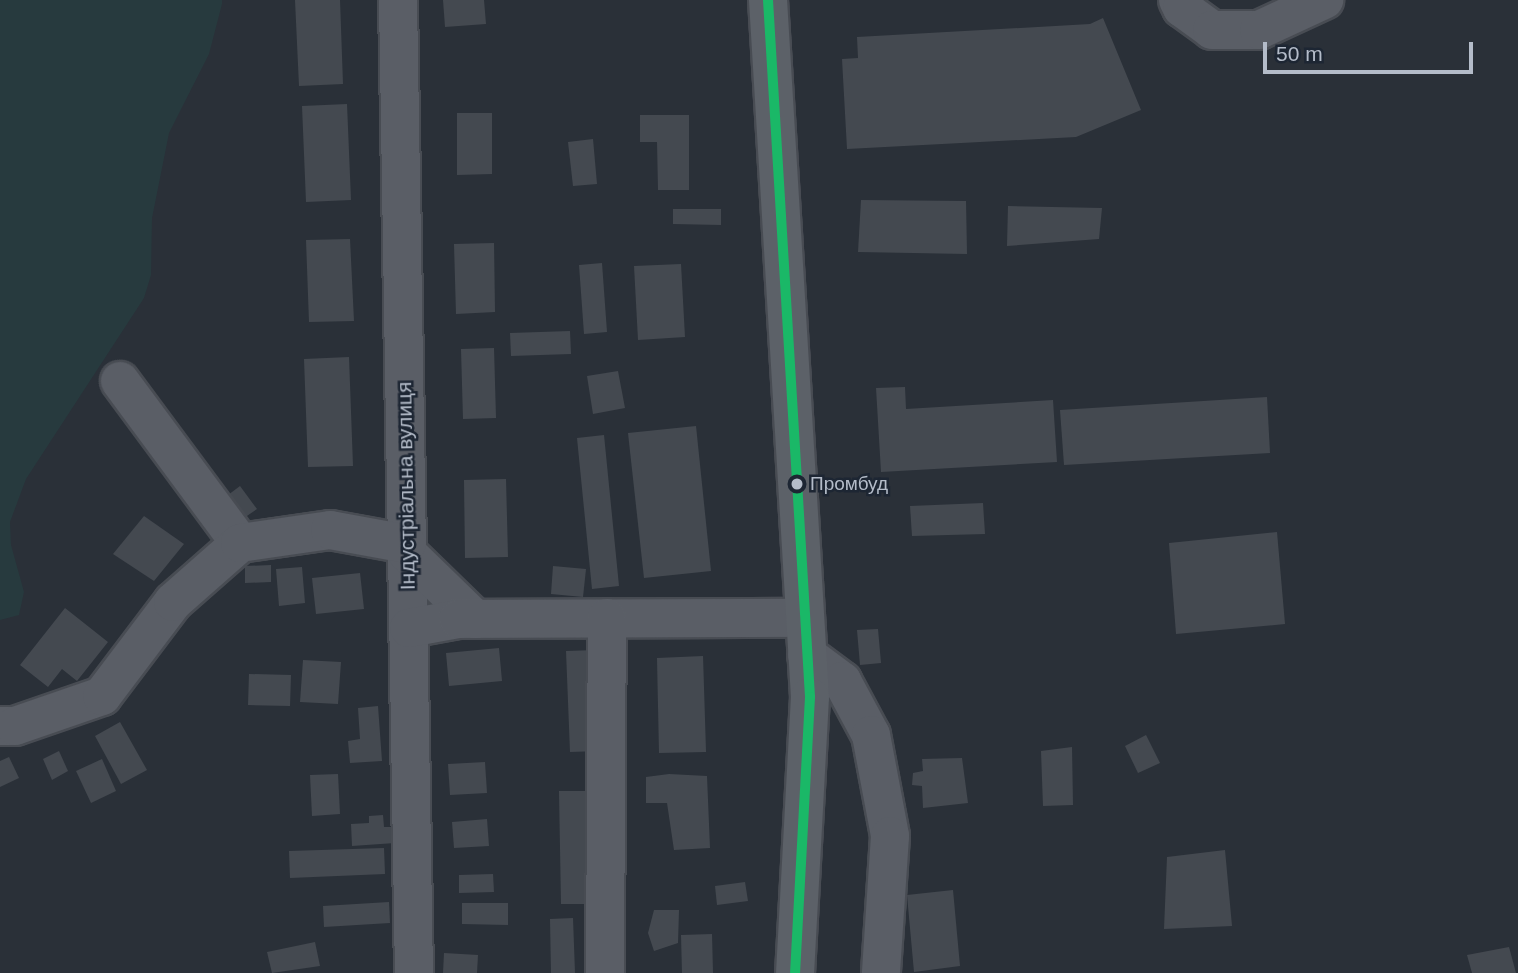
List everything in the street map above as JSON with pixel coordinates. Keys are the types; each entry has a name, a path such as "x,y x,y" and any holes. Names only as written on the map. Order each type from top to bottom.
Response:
{"main road":[{"path":"768,0 810,697 795,973"}],"street":[{"name":"Індустріальна вулиця","path":"398,0 415,973"},
{"path":"1178,0 1182,8 1212,30 1259,30 1324,0"},
{"path":"120,381 240,543"},
{"path":"0,726 15,726 102,696 173,602 240,543 330,530 407,548 475,619"},
{"path":"605,973 607,618"},
{"path":"409,628 475,619 805,618"},
{"path":"807,655 842,681 871,735 890,836 881,973"}],"green space":[{"path":"0,0 222,0 222,4 209,54 169,133 152,218 151,275 144,298 26,479 10,522 11,545 24,592 19,615 0,620"}],"building":[{"path":"295,0 340,0 343,84 299,86"},
{"path":"443,0 484,0 486,24 445,27"},
{"path":"1103,18 1141,110 1076,137 847,149 842,59 858,58 857,37 1090,24"},
{"path":"347,104 351,200 306,202 302,106"},
{"path":"457,113 492,113 492,174 457,175"},
{"path":"640,115 689,115 689,190 658,190 657,142 640,142"},
{"path":"593,139 597,184 573,186 568,142"},
{"path":"861,200 966,201 967,254 858,252"},
{"path":"1008,206 1102,208 1099,239 1007,246"},
{"path":"673,209 721,209 721,225 673,224"},
{"path":"350,239 354,321 309,322 306,240"},
{"path":"494,243 495,312 456,314 454,244"},
{"path":"602,263 607,332 584,334 579,265"},
{"path":"681,264 685,337 638,340 634,266"},
{"path":"570,331 571,354 511,356 510,333"},
{"path":"494,348 496,418 463,419 461,349"},
{"path":"349,357 353,466 308,467 304,359"},
{"path":"618,371 625,408 593,414 587,376"},
{"path":"905,387 906,409 1053,400 1057,462 881,472 876,388"},
{"path":"1267,397 1270,453 1064,465 1060,410"},
{"path":"696,426 711,571 644,578 628,433"},
{"path":"604,435 619,586 592,589 577,438"},
{"path":"506,479 508,557 465,558 464,480"},
{"path":"240,486 257,509 244,518 228,495"},
{"path":"983,503 985,534 912,536 910,506"},
{"path":"144,516 184,544 154,581 113,554"},
{"path":"1277,532 1285,624 1176,634 1169,543"},
{"path":"271,565 271,582 245,583 245,566"},
{"path":"553,566 586,569 583,597 551,594"},
{"path":"302,567 305,603 279,606 276,569"},
{"path":"360,573 364,609 316,614 312,578"},
{"path":"65,608 108,642 77,681 62,669 48,687 20,665"},
{"path":"878,629 881,663 860,665 857,630"},
{"path":"499,648 502,681 449,686 446,653"},
{"path":"596,650 599,751 570,752 566,651"},
{"path":"703,656 706,752 659,753 657,658"},
{"path":"303,660 341,662 338,704 300,702"},
{"path":"249,674 291,675 290,706 248,705"},
{"path":"378,706 382,761 350,763 348,741 360,739 358,708"},
{"path":"120,722 147,770 121,784 95,736"},
{"path":"1146,735 1160,763 1138,773 1125,746"},
{"path":"1072,747 1073,805 1043,806 1041,751"},
{"path":"59,751 68,771 52,780 43,759"},
{"path":"9,757 19,778 0,787 0,761"},
{"path":"962,758 968,803 923,808 922,786 912,785 913,773 923,771 922,759"},
{"path":"102,759 116,791 91,803 76,771"},
{"path":"485,762 487,793 450,795 448,764"},
{"path":"338,774 340,814 312,816 310,775"},
{"path":"669,774 707,776 710,848 674,850 667,803 646,803 646,777"},
{"path":"559,791 594,791 595,904 561,904"},
{"path":"383,815 384,827 395,827 395,843 352,846 351,824 369,823 369,816"},
{"path":"487,819 489,846 454,848 452,822"},
{"path":"384,848 385,874 290,878 289,851"},
{"path":"1225,850 1232,926 1164,929 1167,857"},
{"path":"493,874 494,892 459,893 459,875"},
{"path":"745,882 748,901 717,905 715,886"},
{"path":"953,890 960,966 914,972 907,895"},
{"path":"389,902 390,923 324,927 323,906"},
{"path":"462,903 508,903 508,925 462,924"},
{"path":"654,910 679,910 678,943 654,951 648,933"},
{"path":"573,918 575,973 551,973 550,919"},
{"path":"712,934 713,973 682,973 681,935"},
{"path":"315,942 320,966 272,973 267,952"},
{"path":"1509,947 1516,973 1472,973 1467,955"},
{"path":"444,953 478,955 477,973 443,973"}],"transit line":[{"path":"768,0 810,697 795,973"}],"place":[{"name":"Промбуд","path":"797,484"}]}
